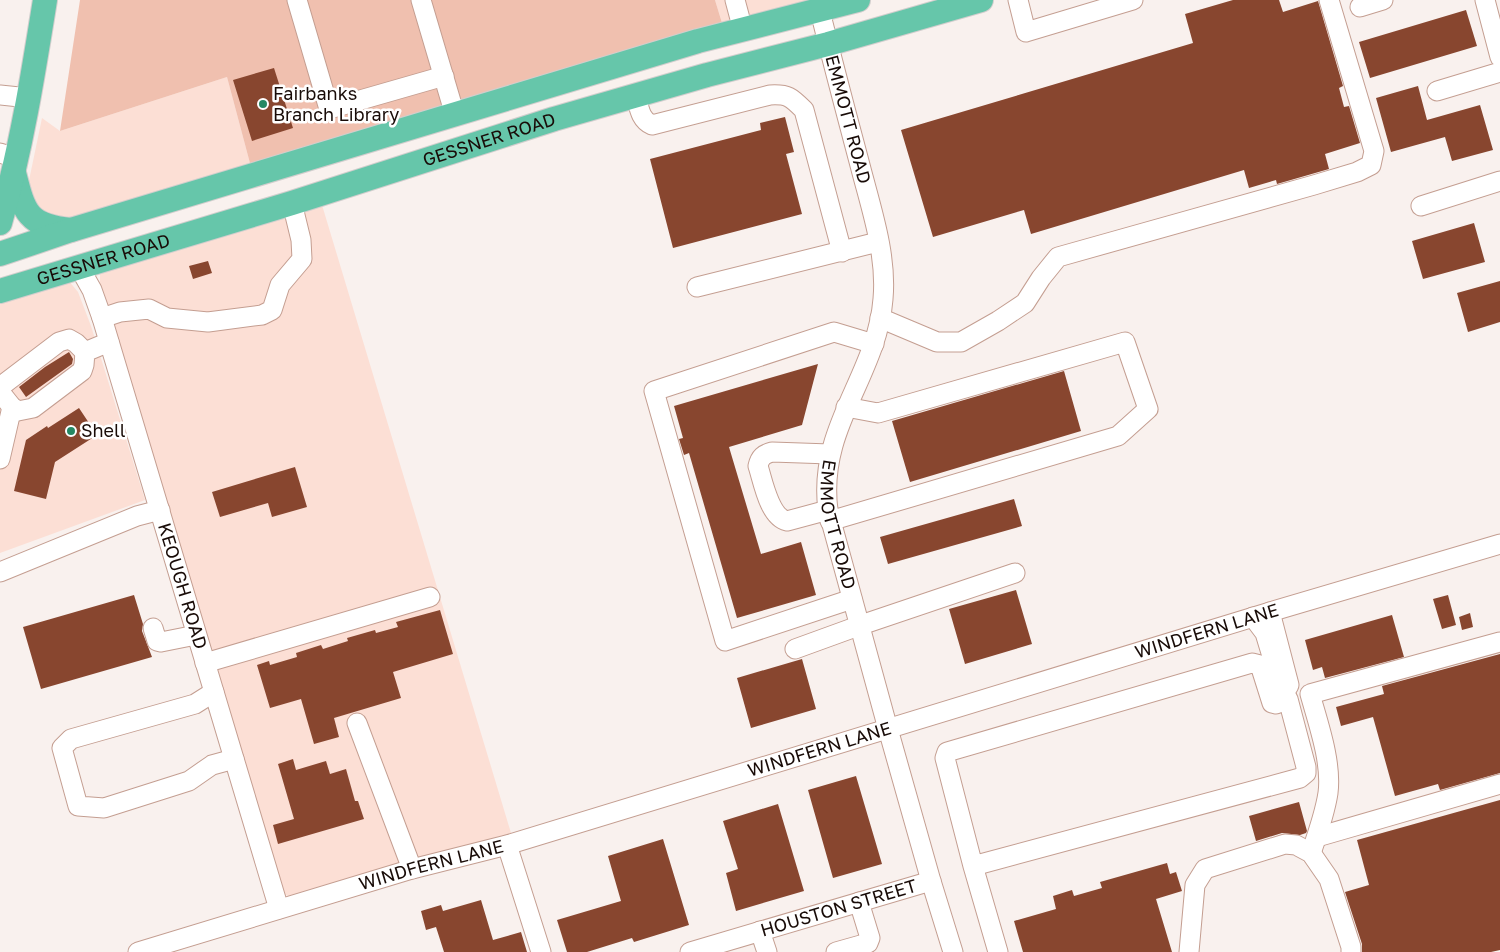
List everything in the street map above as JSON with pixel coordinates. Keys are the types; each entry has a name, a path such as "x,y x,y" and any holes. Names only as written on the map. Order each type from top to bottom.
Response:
{"main road":[{"path":"1,216 10,161 29,98 45,0"},
{"name":"GESSNER ROAD","path":"0,254 71,230 698,41 858,0"},
{"name":"GESSNER ROAD","path":"0,291 292,203 554,119 981,0"},
{"path":"698,41 707,75"},
{"path":"544,87 554,119"},
{"path":"10,161 24,207 33,218 51,228 71,230"},
{"path":"281,167 292,203"}],"street":[{"path":"297,0 329,109 444,76"},
{"path":"421,0 455,115"},
{"path":"735,0 743,30"},
{"path":"1019,6 1026,32 1133,0"},
{"path":"880,318 937,342 961,342 1025,303 1041,278 1058,257 1314,185 1357,172 1371,165 1374,151 1330,0"},
{"path":"1360,7 1383,0"},
{"path":"1485,0 1500,57"},
{"name":"EMMOTT ROAD","path":"820,11 878,242 884,278 883,300 874,344 846,406 830,454 826,483 829,516 931,881 953,952"},
{"path":"1437,91 1500,72"},
{"path":"636,96 642,116 646,123 652,125 770,95 784,94 794,100 804,110 842,252"},
{"path":"0,95 29,98"},
{"path":"1421,206 1500,181"},
{"path":"102,318 120,312 149,309 166,318 208,322 262,315 272,310 280,285 302,259 301,240 292,203"},
{"path":"697,287 878,242"},
{"name":"KEOUGH ROAD","path":"79,267 92,290 102,318 279,909"},
{"path":"852,599 725,641 654,390 834,332 874,344"},
{"path":"0,387 59,342 69,339 76,342 85,352 82,371 32,408 18,411 12,407 0,392"},
{"path":"85,352 108,342"},
{"path":"830,454 772,452 760,458 758,466 773,511 781,520 829,516 1118,436 1148,409 1125,342 878,413 846,406"},
{"path":"0,459 12,407"},
{"path":"0,572 137,516 160,510"},
{"name":"WINDFERN LANE","path":"138,952 412,869 508,845 1500,544"},
{"path":"795,649 1015,573"},
{"path":"205,662 430,597"},
{"path":"973,866 1300,778 1306,773 1287,695 1281,686 1265,633 1262,615"},
{"path":"153,628 157,641 161,642 196,635"},
{"path":"1352,952 1329,880 1314,845 1328,791 1328,783 1326,751 1310,694 1500,642"},
{"path":"998,952 945,758 947,752 1252,663 1260,665 1272,703 1276,704 1287,695"},
{"path":"214,692 195,704 72,739 62,748 78,806 104,808 189,781 212,766 234,759"},
{"path":"357,723 412,869"},
{"path":"1189,952 1195,885 1205,869 1285,844 1314,845 1500,784"},
{"path":"508,845 541,952"},
{"name":"HOUSTON STREET","path":"690,952 931,881"},
{"path":"836,952 868,943 870,938 859,902"},
{"path":"760,931 767,952"}],"shaded area":[{"path":"80,0 715,0 722,23 251,167 227,77 60,131"},
{"path":"715,0 812,0 722,23"},
{"path":"227,77 251,167 85,219 37,217 27,190 42,118 60,131"},
{"path":"322,205 511,833 294,898 278,892 100,286 100,272"},
{"path":"68,280 78,292 91,326 145,500 0,553 0,304 1,302"}],"building":[{"path":"1233,0 1279,0 1283,12 1318,1 1343,86 1339,88 1344,107 1349,106 1360,143 1325,154 1329,169 1277,184 1276,180 1249,188 1244,170 1031,234 1024,210 933,237 901,130 1193,43 1185,14"},
{"path":"1466,10 1477,46 1370,78 1359,42"},
{"name":"Fairbanks Branch Library","path":"274,68 293,128 252,141 233,80"},
{"path":"1418,86 1427,120 1480,105 1493,150 1452,161 1445,137 1391,152 1376,98"},
{"path":"785,117 794,152 786,154 802,214 673,248 650,159 761,130 760,123"},
{"path":"1474,223 1485,262 1423,279 1412,241"},
{"path":"208,261 212,273 193,279 189,266"},
{"path":"1500,281 1500,322 1468,332 1457,293"},
{"name":"Shell","path":"69,352 73,359 72,364 26,397 19,387"},
{"path":"818,364 802,425 729,447 761,554 801,542 816,595 737,618 689,453 684,455 679,439 683,438 674,406"},
{"path":"1064,371 1081,431 910,482 892,421"},
{"path":"79,408 97,435 55,462 46,499 14,491 26,440"},
{"path":"295,467 307,507 272,517 268,503 220,517 212,492"},
{"path":"1014,499 1022,526 888,564 880,537"},
{"path":"1016,590 1032,644 965,664 949,609"},
{"path":"134,595 143,624 142,631 152,657 41,689 23,627"},
{"path":"1448,595 1456,625 1442,629 1433,599"},
{"path":"440,610 453,654 393,672 401,698 334,718 339,737 314,744 301,699 270,708 257,665 269,661 270,665 297,657 296,653 321,645 323,649 348,641 347,638 375,630 376,633 398,627 396,622"},
{"path":"1470,613 1473,627 1462,630 1459,617"},
{"path":"1392,615 1404,657 1325,678 1322,667 1313,670 1305,640"},
{"path":"1500,654 1500,773 1440,790 1438,784 1395,796 1373,717 1341,726 1336,707 1384,694 1382,686"},
{"path":"802,659 816,709 751,728 737,678"},
{"path":"293,759 296,770 326,761 330,774 346,769 355,801 358,801 364,819 278,844 273,825 294,819 278,764"},
{"path":"856,776 882,864 833,878 808,790"},
{"path":"1500,800 1500,950 1491,952 1362,952 1362,944 1345,892 1369,885 1357,840"},
{"path":"1299,802 1306,833 1300,835 1282,833 1256,841 1249,816"},
{"path":"778,804 804,891 736,911 726,873 738,869 723,821"},
{"path":"663,839 689,925 634,942 632,938 587,952 567,952 557,920 621,901 608,856"},
{"path":"1167,863 1170,874 1176,872 1182,891 1156,899 1172,952 1023,952 1014,921 1056,909 1053,896 1072,890 1074,896 1102,888 1100,882"},
{"path":"481,900 493,940 521,932 527,952 444,952 436,927 426,930 421,911 441,905 443,911"}],"place":[{"name":"Fairbanks Branch Library","path":"263,104"},
{"name":"Shell","path":"71,431"}]}
